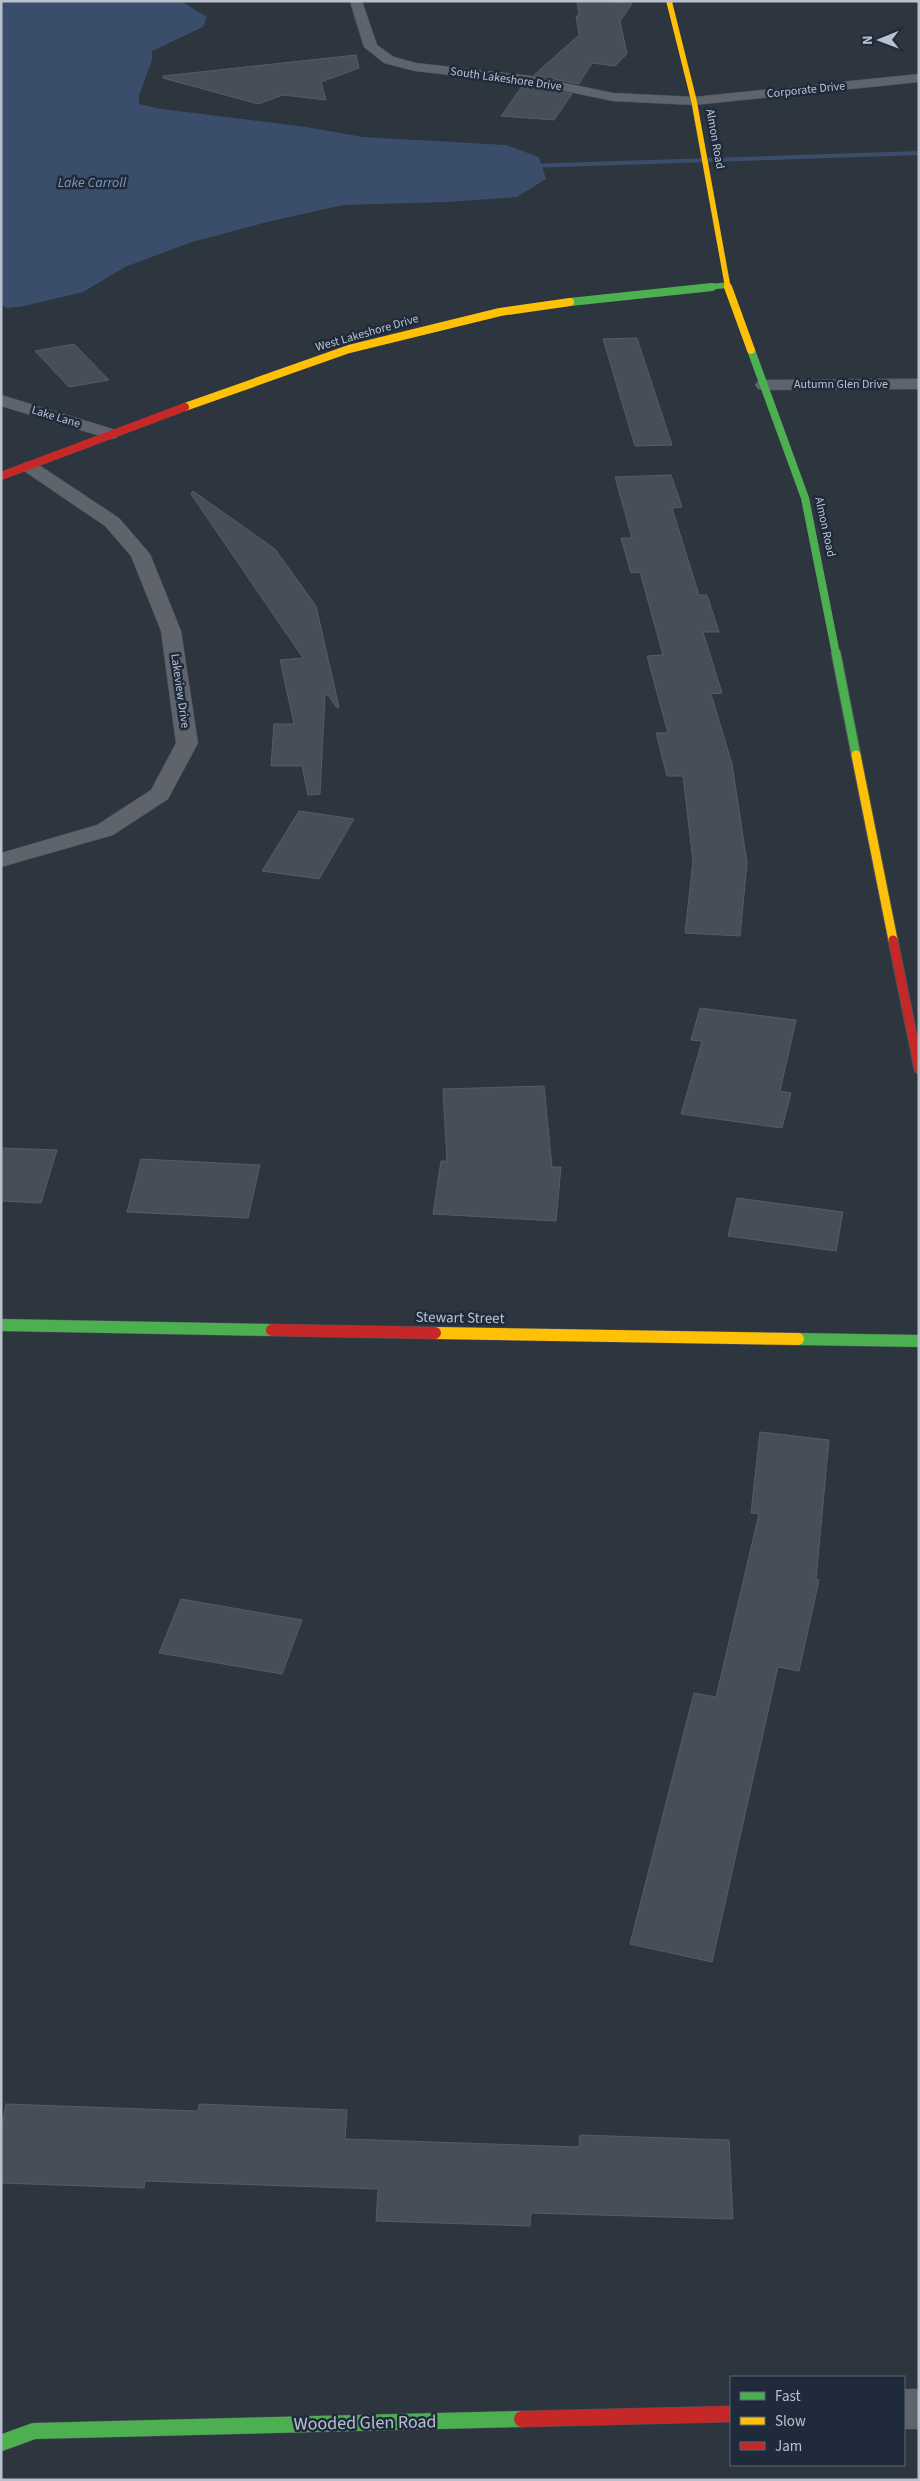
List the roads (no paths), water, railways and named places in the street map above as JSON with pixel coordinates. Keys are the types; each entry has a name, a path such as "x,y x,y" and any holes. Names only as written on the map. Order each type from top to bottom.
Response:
{"street":[{"name":"South Lakeshore Drive","path":"356,1 371,46 381,55 399,63 531,80 613,97 694,101"},
{"name":"Almon Road","path":"669,1 694,101 728,285 805,498 919,1069"},
{"name":"Corporate Drive","path":"694,101 919,78"},
{"name":"West Lakeshore Drive","path":"1,476 30,467 110,434 349,350 500,312 631,294 728,285"},
{"name":"Autumn Glen Drive","path":"764,385 919,384"},
{"name":"Lake Lane","path":"1,400 110,434"},
{"name":"Lakeview Drive","path":"1,860 105,830 160,794 188,743 171,631 140,554 112,522 30,467"},
{"name":"Stewart Street","path":"1,1326 919,1341"},
{"path":"905,2410 919,2409"},
{"name":"Wooded Glen Road","path":"1,2443 34,2431 730,2414"}],"water":[{"name":"Lake Carroll","path":"1,1 181,1 207,17 203,27 152,51 152,60 139,96 139,104 161,109 306,127 363,137 506,145 539,157 546,179 517,197 447,202 343,205 267,222 192,242 125,267 83,292 8,308 1,305"}],"waterway":[{"path":"527,166 919,153"}]}
